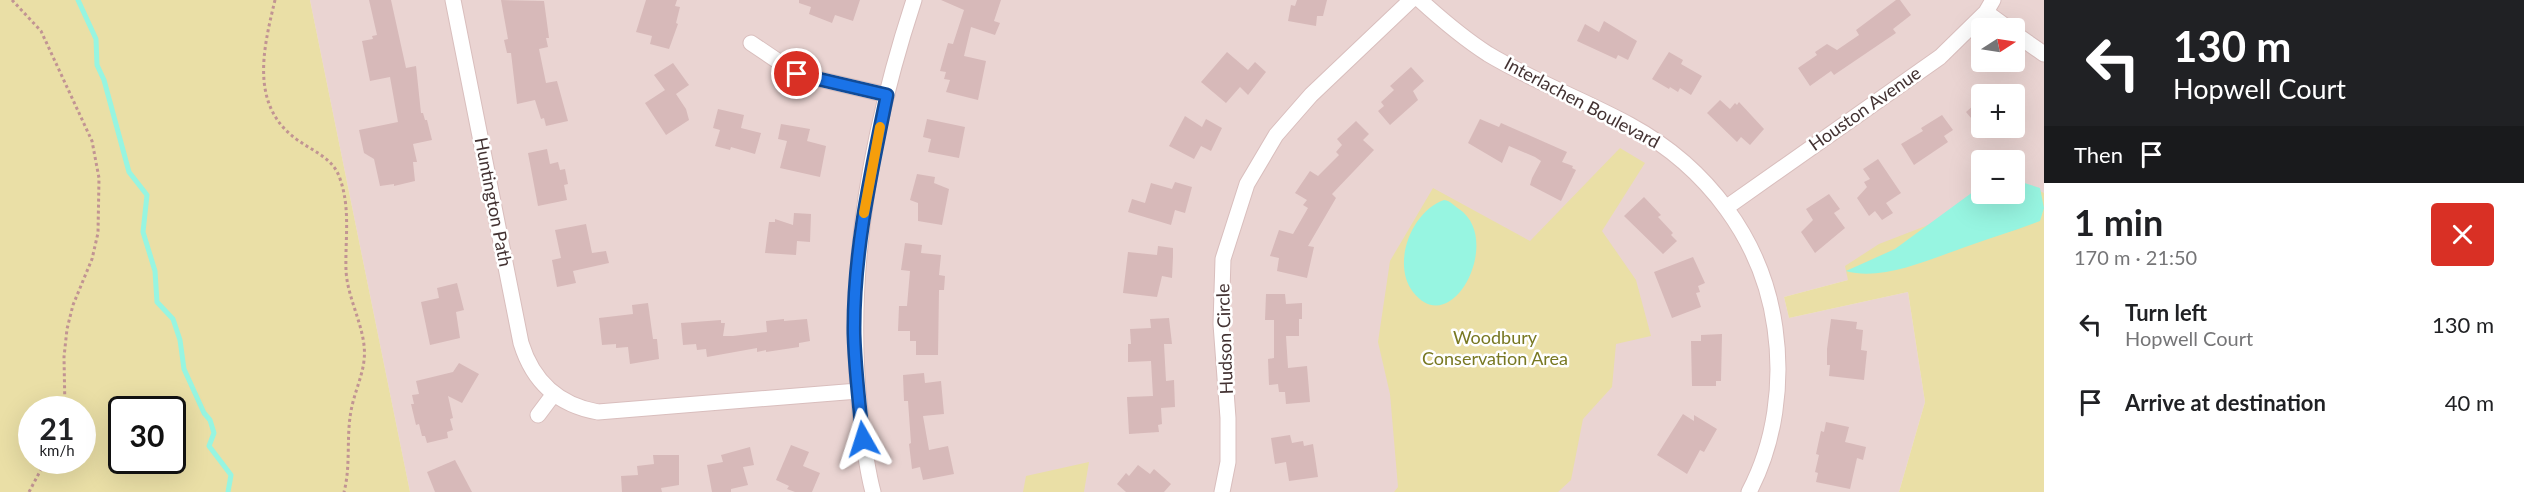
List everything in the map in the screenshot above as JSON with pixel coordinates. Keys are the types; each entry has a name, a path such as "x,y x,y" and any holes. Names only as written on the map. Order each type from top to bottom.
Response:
{"street":[{"name":"Huntington Path","path":"453,0 521,343 532,372 554,395 582,410 614,412 858,391"},
{"path":"873,492 863,439 858,391 854,333 857,278 870,178 887,95 914,0"},
{"name":"Hudson Circle","path":"1222,492 1228,462 1228,418 1221,324 1223,259 1247,184 1276,135 1311,95 1411,0"},
{"name":"Interlachen Boulevard","path":"1420,0 1450,28 1486,53 1630,125 1663,145 1698,175 1727,207 1747,241 1764,283 1772,309 1778,345 1775,412 1767,449 1749,492"},
{"path":"1989,6 1999,18"},
{"name":"Houston Avenue","path":"1727,207 1940,57 1989,6"},
{"path":"2025,41 2044,54"},
{"path":"752,43 797,74 887,95"},
{"path":"538,415 554,395"}],"path":[{"path":"12,0 41,31 92,141 99,177 98,233 92,259 73,305 67,328 64,396"},
{"path":"275,0 263,62 262,74 265,90 277,122 298,141 332,163 343,188 346,203 346,272 361,328 364,364 351,409 349,464 344,492"},
{"path":"29,492 39,474"}],"shaded area":[{"path":"310,0 2044,0 2044,193 2025,192 2025,150 1971,150 1971,201 1848,280 1784,297 1789,318 1908,292 1925,402 1899,492 410,492"},
{"path":"2025,183 2040,188 2044,208 2040,221 1909,267 1861,274 1846,271 1895,249 1971,193 1971,204 2025,204"},
{"path":"1444,200 1459,209 1472,223 1476,242 1475,262 1468,281 1457,296 1443,304 1428,304 1413,292 1407,280 1404,267 1405,253 1414,226 1433,206"}],"green space":[{"path":"0,0 310,0 410,492 0,492"},
{"name":"Woodbury Conservation Area","path":"1620,148 1645,163 1602,231 1636,280 1651,336 1616,344 1612,387 1583,419 1571,480 1558,492 1394,492 1398,487 1390,394 1378,342 1390,261 1433,188 1530,241"},
{"path":"2029,186 2044,193 2044,492 1899,492 1925,402 1908,292 1789,318 1784,297 1848,280 1845,266 1879,244 1982,204 2025,204 2025,188"},
{"path":"1089,462 1084,492 1023,492 1026,476"}],"building":[{"path":"369,0 391,0 406,68 416,66 421,113 427,120 432,140 413,144 417,162 413,162 415,181 394,186 394,184 380,186 374,159 364,153 359,130 398,122 390,77 370,81 362,41 373,39 372,36 377,35"},
{"path":"501,0 544,1 549,38 546,38 548,47 539,49 546,83 557,81 568,121 546,126 544,118 541,119 535,100 517,104 511,53 507,53 504,40 508,39"},
{"path":"646,0 677,0 675,6 680,7 676,23 678,24 669,49 650,44 652,36 636,32"},
{"path":"799,0 860,0 853,21 835,15 832,23 809,14 811,7 799,3"},
{"path":"941,0 1001,0 994,21 1000,23 995,35 971,27 964,56 986,61 978,100 946,92 950,80 944,79 946,72 940,71 948,43 953,44 964,10"},
{"path":"1297,0 1327,0 1323,16 1317,16 1316,26 1288,21 1291,5 1295,6"},
{"path":"1896,0 1900,0 1911,15 1893,29 1896,33 1834,75 1831,71 1810,86 1798,68 1817,55 1815,52 1827,44 1837,50 1859,35 1856,30"},
{"path":"1604,21 1637,41 1628,60 1618,55 1616,59 1577,41 1585,24 1599,32"},
{"path":"1227,52 1248,70 1255,62 1266,72 1248,95 1240,87 1226,103 1201,82"},
{"path":"1669,52 1683,60 1681,64 1702,76 1691,95 1680,88 1678,92 1670,87 1669,89 1652,79"},
{"path":"673,63 689,85 676,94 686,109 689,120 666,135 645,103 665,90 654,75"},
{"path":"1411,67 1424,81 1413,91 1418,100 1390,125 1378,111 1384,106 1381,102 1394,90 1390,86"},
{"path":"1720,100 1730,109 1739,102 1764,129 1750,145 1741,137 1737,142 1707,113"},
{"path":"1971,108 1971,118 1966,112"},
{"path":"718,109 744,115 741,128 761,133 755,154 731,147 730,150 715,146 720,130 713,128"},
{"path":"1942,115 1953,130 1944,136 1948,142 1914,165 1901,144 1923,131 1921,128"},
{"path":"1185,116 1202,127 1206,119 1222,128 1211,151 1201,146 1194,159 1169,146"},
{"path":"927,119 965,127 959,158 928,152 931,139 923,137"},
{"path":"1480,119 1499,127 1501,123 1567,152 1562,162 1573,166 1572,168 1576,170 1561,201 1530,185 1541,161 1535,157 1509,146 1502,163 1468,143"},
{"path":"1356,121 1369,134 1363,140 1374,150 1332,194 1336,198 1308,246 1314,247 1307,278 1277,271 1279,258 1270,256 1279,230 1293,234 1308,208 1303,205 1307,200 1295,193 1310,171 1318,176 1339,155 1336,152 1342,145 1337,139"},
{"path":"781,124 810,129 807,141 826,146 820,177 780,168 787,141 778,139"},
{"path":"547,149 550,164 558,162 560,170 565,169 568,184 564,185 567,200 538,206 528,153"},
{"path":"1878,159 1901,193 1886,203 1893,213 1882,220 1875,211 1869,216 1857,198 1867,187 1864,182 1870,179 1863,169"},
{"path":"917,174 935,177 934,183 949,189 942,225 918,221 918,203 910,200"},
{"path":"1175,182 1192,187 1185,213 1175,210 1171,225 1128,212 1132,199 1145,203 1151,183 1172,189"},
{"path":"1829,194 1840,209 1834,213 1845,228 1815,253 1801,232 1813,220 1806,209"},
{"path":"1644,197 1661,215 1658,217 1673,233 1671,235 1677,241 1663,254 1624,216"},
{"path":"794,213 811,214 810,242 797,241 796,255 765,253 769,222 775,222 775,219 793,225"},
{"path":"586,224 592,253 606,251 609,263 573,271 576,283 557,287 552,260 561,258 555,230"},
{"path":"905,243 922,245 921,253 941,255 939,275 945,276 944,290 939,290 938,355 916,355 916,341 910,341 910,331 898,331 899,306 907,306 910,271 901,270"},
{"path":"1158,246 1173,248 1172,278 1162,276 1157,297 1123,293 1128,252 1157,255"},
{"path":"1693,257 1705,283 1698,286 1700,292 1696,293 1701,307 1672,318 1654,272"},
{"path":"457,283 464,310 456,312 460,338 430,345 421,302 439,298 437,288"},
{"path":"1266,294 1285,294 1286,304 1302,303 1299,336 1286,336 1288,368 1307,366 1310,402 1286,404 1285,392 1279,392 1278,384 1269,385 1268,359 1274,358 1274,320 1265,320"},
{"path":"648,303 653,339 657,339 659,359 630,364 628,347 616,348 616,344 602,345 599,318 633,314 632,305"},
{"path":"1169,318 1172,344 1164,344 1166,381 1174,380 1175,407 1161,408 1162,424 1158,425 1159,432 1129,434 1127,397 1153,396 1151,361 1128,362 1128,344 1131,344 1130,329 1151,328 1150,319"},
{"path":"784,319 784,321 807,319 810,341 799,343 799,347 766,352 766,350 757,352 757,348 707,357 706,349 697,350 696,344 683,345 681,323 721,320 721,323 725,323 723,336 733,336 767,332 766,321"},
{"path":"1831,319 1857,322 1856,329 1863,330 1861,350 1867,351 1864,380 1829,376 1830,365 1827,365 1827,349"},
{"path":"1722,334 1721,381 1716,381 1716,386 1692,386 1691,341 1701,341 1701,335"},
{"path":"459,363 479,374 462,403 448,396 453,430 447,432 448,438 427,443 425,436 422,436 419,424 416,425 411,404 414,404 412,395 419,394 416,381 453,372"},
{"path":"924,373 925,383 941,381 944,414 923,416 929,450 948,446 954,474 923,480 920,467 912,469 908,401 904,401 903,375"},
{"path":"1683,414 1694,421 1694,415 1717,429 1704,452 1700,450 1687,474 1657,455"},
{"path":"1826,422 1849,427 1845,442 1866,447 1863,460 1857,458 1850,489 1816,482 1818,473 1815,472 1819,455 1816,454 1821,431 1824,432"},
{"path":"1290,435 1292,443 1303,441 1304,446 1313,444 1318,477 1289,481 1286,462 1275,464 1271,438"},
{"path":"791,445 809,452 803,466 820,473 812,492 795,492 787,489 789,486 776,480"},
{"path":"750,447 754,465 743,467 748,485 731,489 731,492 712,492 707,465 723,462 721,455"},
{"path":"653,455 679,455 679,485 661,488 662,492 622,492 621,476 638,475 637,466 654,464"},
{"path":"455,460 472,492 435,492 427,472"},
{"path":"1138,465 1150,474 1154,469 1171,484 1164,492 1126,492 1117,484 1126,473 1129,476"}],"waterway":[{"path":"78,0 96,39 97,65 104,80 129,172 147,195 143,232 155,271 157,302 173,319 180,340 184,369 204,413 210,420 214,433 209,446 231,475 228,492"}],"slow traffic":[{"path":"864,213 880,127"}],"route":[{"path":"797,74 887,95 870,178 857,278 854,333 863,439"}]}
